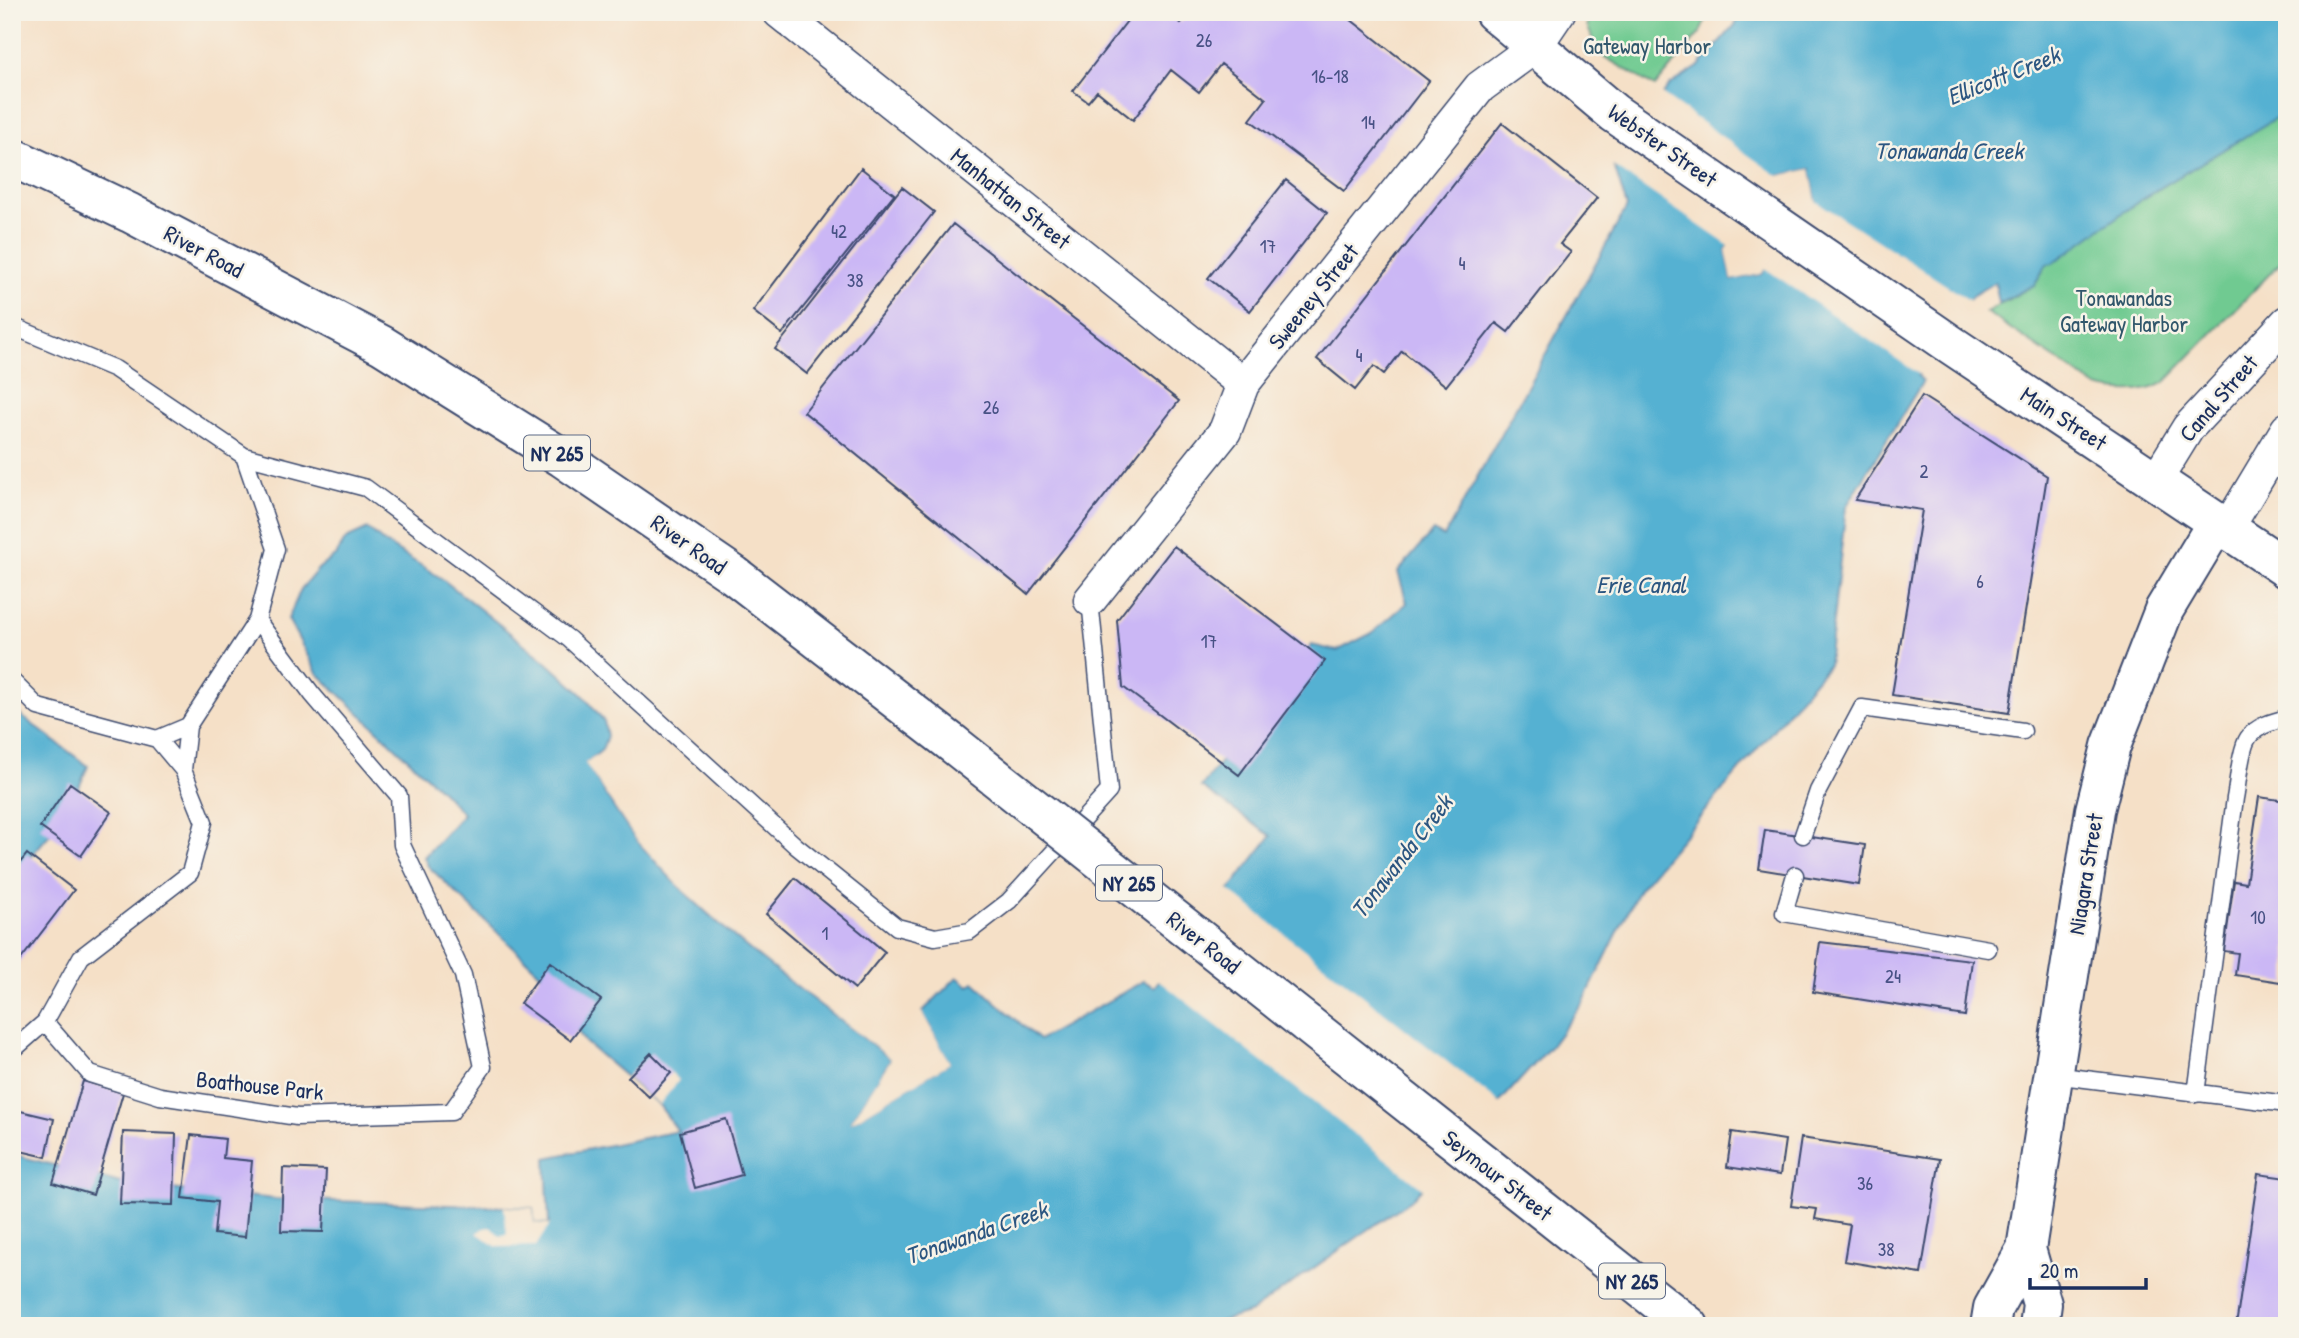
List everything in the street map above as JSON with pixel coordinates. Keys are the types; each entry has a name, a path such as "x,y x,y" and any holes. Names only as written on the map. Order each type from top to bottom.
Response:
{"main road":[{"name":"Webster Street","path":"1494,12 1614,113 1840,268"},
{"name":"River Road","path":"12,157 130,213 382,345 563,458 734,575 952,743 1306,1023"},
{"name":"Main Street","path":"1840,268 2287,569"},
{"name":"Niagara Street","path":"1990,1326 1993,1308 2026,1249 2095,810 2111,746 2164,610 2222,526"},
{"name":"Seymour Street","path":"1306,1023 1689,1326"},
{"name":"Niagara Street","path":"2026,1249 2042,1304 2039,1326"}],"street":[{"name":"Sweeney Street","path":"1090,600 1225,431 1243,384 1480,87 1536,46 1559,12"},
{"name":"Manhattan Street","path":"800,19 1243,384"},
{"name":"Canal Street","path":"2156,480 2188,428 2287,322"},
{"path":"2222,526 2287,429"}],"lane":[{"path":"12,326 115,369 244,456 366,488 569,639 796,846 897,927 935,937 970,931 1010,901 1110,791 1090,600"},
{"path":"183,770 188,726 257,620 276,549 244,456"},
{"name":"Boathouse Park","path":"45,1022 90,1074 160,1096 297,1116 451,1112 482,1067 463,975 402,845 399,796 312,694 257,620"},
{"path":"12,681 38,707 157,739 183,770 204,822 190,873 81,957 45,1022 12,1051"},
{"path":"1803,835 1818,792 1862,708 2023,732"},
{"path":"2196,1094 2235,798 2244,753 2248,738 2267,723 2287,718"},
{"path":"157,739 188,726"},
{"path":"1795,875 1784,913 1988,949"},
{"path":"2052,1075 2287,1104"}],"green space":[{"name":"Gateway Harbor","path":"1596,12 1709,12 1700,33 1655,87 1598,53 1587,25"},
{"name":"Tonawandas Gateway Harbor","path":"2287,111 2287,256 2164,383 2131,391 2097,387 1986,312 2034,285 2047,264 2142,199"}],"water":[{"name":"Erie Canal","path":"1740,12 2287,12 2287,111 2142,199 2053,263 2047,264 2034,285 1999,303 1995,282 1972,296 1918,376 1923,381 1846,507 1828,665 1639,889 1583,1003 1550,1047 1412,1199 1251,1312 1206,1326 12,1326 12,1154 128,1185 276,1199 533,1208 534,1223 549,1224 546,1158 678,1131 659,1105 585,1042 541,974 428,866 424,857 463,814 317,673 288,619 301,589 319,568 336,555 346,539 368,529 382,541 441,578 544,660 583,695 604,721 607,736 602,750 586,763 636,839 664,871 725,929 891,1059 851,1122 949,1063 922,1012 957,977 969,986 974,982 1039,1040 1144,981 1154,987 1271,836 1201,787 1312,645 1337,651 1372,633 1407,603 1398,572 1433,531 1444,537 1627,207 1613,163 1670,85 1698,67 1736,24","holes":["1810,169 1816,201 1762,274 1732,280 1726,250 1778,176"]},
{"path":"12,709 88,766 68,813 12,878"}],"pier":[{"path":"1660,93 1778,176 1810,169 1816,201 1972,302 1922,376 1926,379 1766,269 1761,274 1732,280 1726,250 1729,246 1610,164","holes":["1807,173 1813,200 1759,271 1735,276 1730,250 1780,179"]},
{"path":"596,755 597,758 590,764 637,836 686,889 761,953 894,1057 861,1112 945,1062 919,1014 922,1012 950,1063 850,1123 891,1059 759,956 684,891 635,838 585,763"},
{"path":"1226,888 1502,1105 1425,1190 1156,978"},
{"path":"651,1053 679,1080 659,1105 626,1077"},
{"path":"504,1207 533,1208 534,1223 550,1224 536,1246 497,1247 477,1233 491,1227 500,1236 507,1234"}],"building":[{"path":"1134,12 1167,12 1181,23 1190,12 1341,12 1429,81 1344,191 1250,120 1266,99 1221,64 1199,92 1171,70 1133,120 1097,91 1088,102 1073,91"},
{"path":"1502,123 1597,198 1560,244 1571,252 1508,332 1496,323 1446,386 1402,351 1384,374 1374,366 1355,390 1317,359"},
{"path":"861,168 894,194 782,334 753,311"},
{"path":"1286,180 1327,213 1250,311 1208,278"},
{"path":"902,187 934,212 807,374 775,349"},
{"path":"953,224 1179,401 1028,594 804,412"},
{"path":"1922,396 2047,476 2009,713 1892,695 1922,510 1855,500"},
{"path":"1174,546 1325,661 1239,775 1123,687 1117,620"},
{"path":"70,783 111,812 81,856 40,827"},
{"path":"2259,797 2287,801 2287,983 2235,975 2238,953 2224,951 2234,881 2246,883"},
{"path":"1765,830 1865,845 1859,885 1759,869"},
{"path":"27,854 74,890 12,971 12,873"},
{"path":"795,878 885,952 855,989 766,914"},
{"path":"1820,942 1972,960 1965,1016 1813,992"},
{"path":"550,962 601,1000 570,1040 520,1003"},
{"path":"651,1053 671,1073 649,1097 628,1077"},
{"path":"83,1081 123,1093 93,1195 53,1183"},
{"path":"12,1109 54,1119 46,1157 12,1149"},
{"path":"726,1119 742,1175 695,1188 680,1132"},
{"path":"123,1132 176,1134 174,1205 120,1204"},
{"path":"1732,1132 1785,1140 1780,1175 1727,1167"},
{"path":"191,1135 225,1139 223,1158 252,1161 245,1237 214,1234 217,1202 183,1198"},
{"path":"1801,1138 1940,1159 1921,1274 1844,1261 1850,1225 1815,1219 1817,1209 1791,1206"},
{"path":"283,1168 326,1170 323,1232 281,1231"},
{"path":"2258,1174 2287,1178 2287,1326 2236,1326"}],"water label":[{"name":"Ellicott Creek","path":"2003,75"},
{"name":"Tonawanda Creek","path":"1949,150"},
{"name":"Tonawanda Creek","path":"1401,856"},
{"name":"Tonawanda Creek","path":"976,1232"}]}
